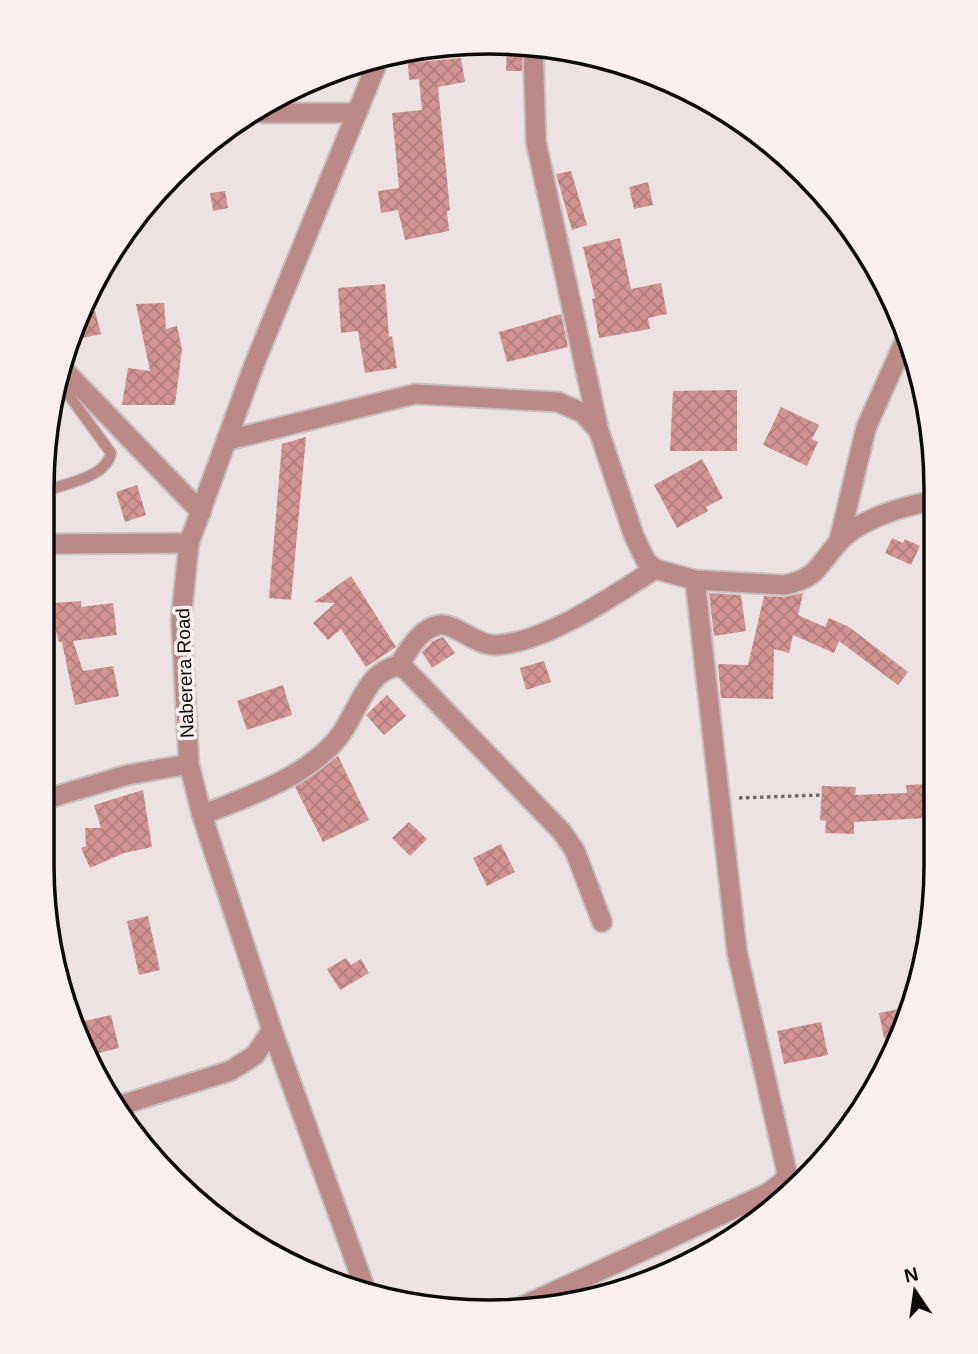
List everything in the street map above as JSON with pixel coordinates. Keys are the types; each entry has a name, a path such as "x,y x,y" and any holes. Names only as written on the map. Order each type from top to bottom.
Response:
{"street":[{"path":"533,57 536,142 599,431 634,536 646,561 655,569 695,580 774,585 798,582 821,567 839,541 866,428 901,349"},
{"name":"Naberera Road","path":"362,1281 272,1030 202,815 189,764 181,619 189,543 254,365 354,113 374,70"},
{"path":"270,113 354,113"},
{"path":"69,375 201,512"},
{"path":"228,440 427,393 558,402 583,412 599,431"},
{"path":"839,541 884,515 924,504"},
{"path":"54,544 189,543"},
{"path":"202,815 270,787 326,751 340,735 378,673 398,666 422,632 445,624 483,645 516,641 570,622 655,569"},
{"path":"543,1296 768,1193 777,1188 787,1173 737,952 695,580"},
{"path":"398,666 406,670 562,832 575,851 602,922"},
{"path":"54,797 127,775 189,764"},
{"path":"126,1104 230,1071 255,1055 272,1030"}],"lane":[{"path":"54,488 94,474 105,467 111,453 66,388"}],"path":[{"path":"719,800 820,795"}],"building":[{"path":"507,55 522,56 522,71 506,71"},
{"path":"461,58 465,82 438,87 450,210 447,211 449,231 405,240 398,210 381,213 378,191 399,188 392,113 422,110 419,79 409,80 408,63"},
{"path":"571,171 587,225 572,230 556,174"},
{"path":"648,182 653,205 634,209 629,187"},
{"path":"225,191 228,208 213,211 210,193"},
{"path":"620,238 631,289 661,283 667,314 648,318 650,329 599,338 592,299 595,298 583,247"},
{"path":"385,284 389,337 392,336 397,368 365,373 358,331 341,333 338,288"},
{"path":"164,303 166,329 177,326 182,349 175,405 122,405 128,368 150,371 136,304"},
{"path":"95,311 101,334 82,338 87,323"},
{"path":"561,314 568,347 507,362 499,332"},
{"path":"737,390 737,451 670,451 673,391"},
{"path":"781,407 819,425 812,439 818,442 807,466 763,445"},
{"path":"306,437 291,600 269,598 282,444"},
{"path":"702,459 723,498 706,507 708,511 677,528 654,485"},
{"path":"137,485 146,515 125,522 116,492"},
{"path":"892,538 903,543 905,539 920,546 911,565 885,553"},
{"path":"351,576 396,647 366,667 341,629 328,640 313,623 335,603 314,602"},
{"path":"709,593 741,595 746,631 714,636"},
{"path":"803,593 798,615 825,627 829,618 849,627 908,672 898,685 839,641 834,653 793,635 789,653 774,649 773,699 721,698 718,664 748,665 764,596 785,597"},
{"path":"81,601 81,607 113,603 117,635 73,641 83,671 113,666 119,696 75,705 62,642 59,642 55,628 54,603"},
{"path":"443,637 455,653 432,668 422,652 433,641"},
{"path":"544,661 551,682 526,690 520,668"},
{"path":"283,685 292,715 247,730 237,701"},
{"path":"387,695 406,716 384,735 366,715"},
{"path":"338,756 369,820 323,842 295,787"},
{"path":"924,784 924,818 854,822 854,834 825,833 826,821 820,820 822,786 856,787 855,795 907,793 906,785"},
{"path":"143,790 152,847 124,853 90,868 81,848 86,846 85,828 101,828 94,805"},
{"path":"409,822 427,839 410,856 392,838"},
{"path":"501,844 515,872 487,886 473,858"},
{"path":"148,916 160,970 139,975 127,921"},
{"path":"346,958 351,965 361,959 369,973 340,990 327,969"},
{"path":"899,1009 888,1037 884,1038 879,1013"},
{"path":"111,1015 119,1048 97,1053 83,1021"},
{"path":"821,1022 828,1055 784,1064 777,1031"}]}
